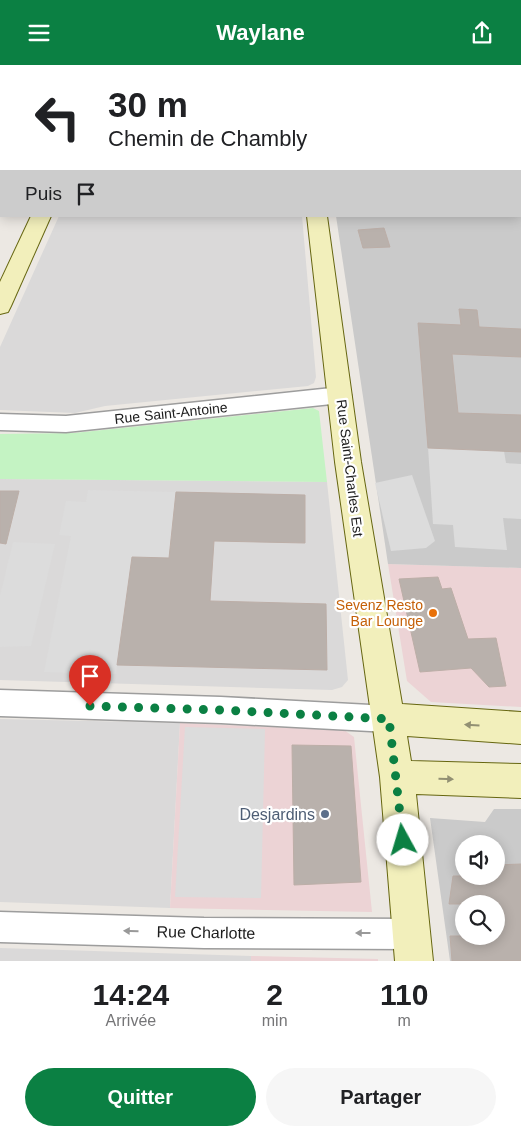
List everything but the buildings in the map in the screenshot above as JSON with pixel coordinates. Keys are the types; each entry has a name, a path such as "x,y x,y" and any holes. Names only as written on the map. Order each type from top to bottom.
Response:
{"street":[{"path":"0,306 41,217"},
{"name":"Rue Saint-Charles Est","path":"318,217 349,472 397,777 413,947"},
{"name":"Rue Saint-Antoine","path":"0,422 66,424 341,395"},
{"path":"0,703 221,710 521,728"},
{"path":"397,777 521,781"},
{"name":"Rue Charlotte","path":"0,927 204,933 413,947"}],"shaded area":[{"path":"59,217 302,217 316,377 314,383 308,386 105,406 75,413 0,410 0,347"},
{"path":"336,217 521,217 521,568 388,564"},
{"path":"428,447 504,451 506,463 521,464 521,519 503,518 507,550 455,547 453,525 433,524"},
{"path":"412,475 435,541 426,548 391,551 375,483"},
{"path":"0,479 327,482 348,680 342,687 332,690 0,680"},
{"path":"88,490 176,492 169,558 132,557 116,674 44,672 71,536 59,535 66,501 86,502"},
{"path":"13,542 55,544 31,646 0,647 0,596"},
{"path":"388,564 521,568 521,707 431,702 407,681"},
{"path":"0,719 180,723 170,908 0,902"},
{"path":"180,723 344,730 354,737 372,912 170,908"},
{"path":"185,727 265,729 261,898 175,897"},
{"path":"494,809 521,809 521,961 450,961 430,818 485,822"},
{"path":"0,948 251,956 251,961 0,961"},
{"path":"251,956 378,959 378,961 251,961"}],"green space":[{"path":"313,408 319,411 327,482 0,479 0,434 74,433"}],"place":[{"name":"Sevenz Resto Bar Lounge","path":"433,613"},
{"name":"Desjardins","path":"325,814"}],"route":[{"path":"90,706 221,710 389,719 403,840"}]}
